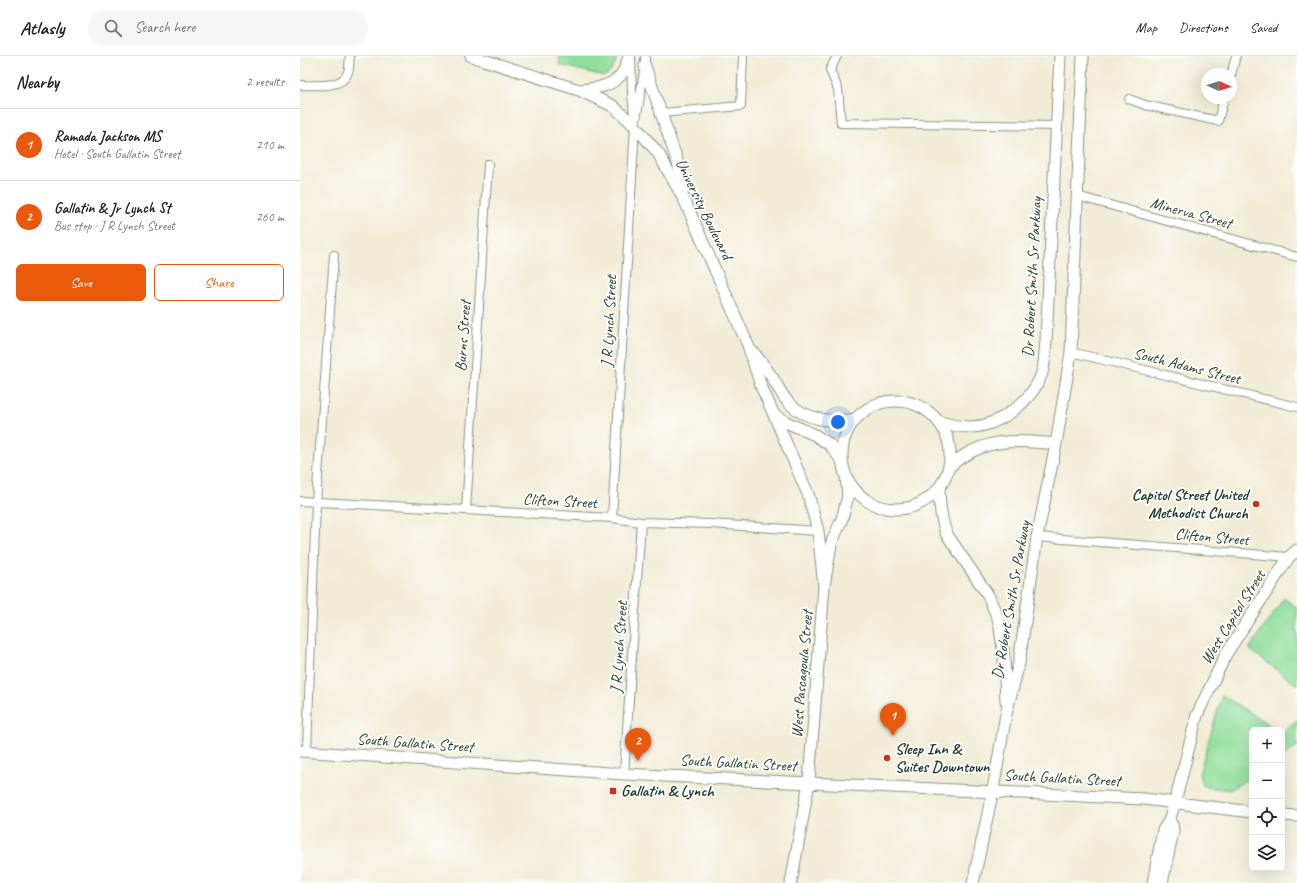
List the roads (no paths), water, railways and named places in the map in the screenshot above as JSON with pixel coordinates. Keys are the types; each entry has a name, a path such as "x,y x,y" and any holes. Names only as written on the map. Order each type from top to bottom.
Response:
{"main road":[{"name":"University Boulevard","path":"471,56 579,90 613,106 635,126 658,153 684,199 748,345 761,386 774,415"},
{"path":"579,90 597,89 616,79 621,75 630,56"},
{"name":"Dr Robert Smith Sr Parkway","path":"938,421 953,426 972,427 985,425 1002,418 1018,407 1031,393 1043,370 1046,341 1060,56"},
{"name":"Dr Robert Smith Sr Parkway","path":"1006,714 1019,663 1037,537 1056,444 1071,352 1083,56"},
{"path":"645,61 678,166 684,199"},
{"name":"University Boulevard","path":"748,345 771,376 787,402 794,408 805,414 826,421 842,422 855,419"},
{"path":"901,401 918,406 931,414 938,421 947,438 950,454 944,479 933,495 922,503 909,508 896,510 886,509 866,501 851,486 846,476 842,459 842,447 848,429 855,419 872,406 886,402 901,401"},
{"path":"774,415 793,426 815,435 830,445 842,459"},
{"name":"West Pascagoula Street","path":"774,415 808,494 818,531 824,586"},
{"path":"948,467 958,458 974,449 999,442 1034,441 1056,444"},
{"name":"West Pascagoula Street","path":"790,883 809,782 824,586 831,544 842,519 848,496 846,476"},
{"path":"939,488 939,505 942,522 946,533 988,596 999,621 1004,656 1006,714 993,790 973,883"},
{"name":"West Capitol Street","path":"1153,883 1163,830 1169,821 1175,802 1197,715 1226,654 1293,554"},
{"name":"South Gallatin Street","path":"303,751 624,774 1144,798 1249,812"},
{"path":"1285,815 1297,816"},
{"name":"West Capitol Street","path":"1162,883 1173,831 1172,825 1169,821"}],"street":[{"path":"300,85 329,85 342,80 348,73 350,56"},
{"name":"J R Lynch Street","path":"630,56 635,126"},
{"path":"662,113 741,106 743,56"},
{"path":"836,56 830,70 838,89 841,123 1057,126"},
{"path":"1233,68 1236,56"},
{"name":"J R Lynch Street","path":"612,518 635,126 645,61"},
{"path":"1129,99 1145,106 1218,121 1222,104"},
{"name":"Burns Street","path":"466,510 488,164"},
{"name":"Minerva Street","path":"1077,196 1297,257"},
{"path":"303,751 316,502 334,255"},
{"name":"South Adams Street","path":"1071,352 1297,407"},
{"name":"Clifton Street","path":"300,501 612,518 641,522 711,524 818,531"},
{"name":"J R Lynch Street","path":"624,774 641,522"},
{"name":"Clifton Street","path":"1037,537 1293,554"}],"place":[{"name":"Capitol Street United Methodist Church","path":"1256,504"},
{"name":"Ramada Jackson MS","path":"893,736"},
{"name":"Sleep Inn & Suites Downtown","path":"887,758"},
{"name":"Gallatin & Jr Lynch St","path":"638,761"},
{"name":"Gallatin & Lynch","path":"613,791"}]}
